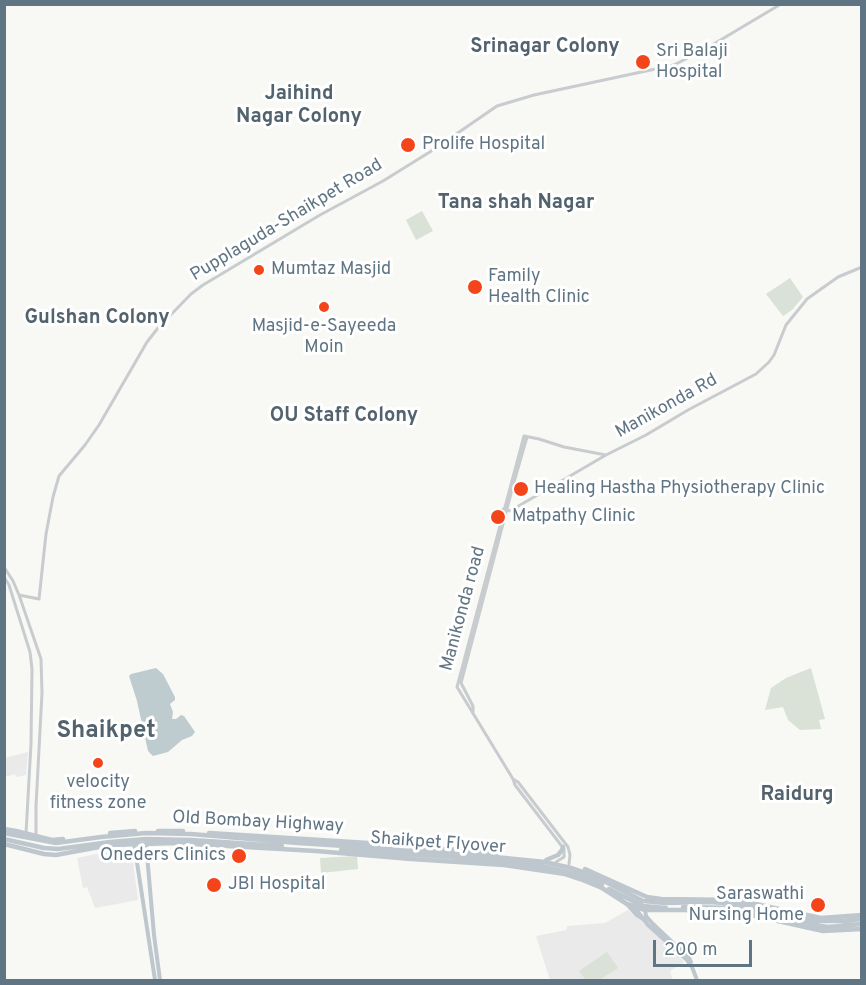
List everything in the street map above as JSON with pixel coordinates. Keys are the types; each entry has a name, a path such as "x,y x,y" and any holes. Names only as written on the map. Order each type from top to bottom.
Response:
{"main road":[{"name":"Old Bombay Highway","path":"4,831 26,833 52,840 122,832 170,830 470,851 569,864 592,872 640,895 661,899 738,900 821,918 861,920"},
{"name":"Shaikpet Flyover","path":"4,831 56,843 101,837 191,834 545,862 580,870 643,901 739,904 815,921 861,920"},
{"path":"184,843 186,831"},
{"name":"Shaikpet Flyover","path":"4,841 58,849 146,839 181,840 499,862 541,866 576,874 643,906 736,908 828,927 861,920"},
{"name":"Old Bombay Highway","path":"4,841 34,851 56,855 110,845 184,843 504,865 565,874 602,888 627,904"},
{"path":"134,843 155,981"},
{"path":"146,843 160,981"},
{"path":"395,858 397,845"},
{"path":"546,860 558,855 563,847"},
{"path":"640,895 637,908 643,919"},
{"path":"627,904 645,910 742,913 823,931 861,929"},
{"path":"627,904 687,960 699,981"},
{"path":"143,908 151,907"},
{"path":"645,910 646,916 655,926 689,958 699,981"}],"street":[{"name":"Pupplaguda-Shaikpet Road","path":"19,595 39,599 46,534 56,481 90,438 147,342 162,322 191,294 320,215 382,181 501,104 674,65 781,4"},
{"name":"Manikonda Rd","path":"505,509 510,511 606,455 756,374 774,355 788,322 812,295 838,277 861,267"},
{"path":"505,509 525,436 564,447 606,455"},
{"name":"Manikonda road","path":"466,700 461,683 505,509"},
{"name":"Manikonda road","path":"505,509 457,687 459,693 473,706 472,712 515,785 563,847"},
{"path":"4,567 19,595 41,659 42,693 36,836"},
{"path":"4,577 30,652 32,669 26,833"},
{"path":"13,598 19,595"},
{"name":"Manikonda road","path":"513,779 518,782 568,847 569,864"},
{"path":"556,862 564,857 563,847"}],"shaded area":[{"path":"422,211 433,231 416,240 406,220"},
{"path":"790,278 803,297 792,310 783,316 766,294"},
{"path":"156,668 163,674 175,697 170,704 173,712 172,719 184,716 195,732 168,752 153,756 148,751 129,676"},
{"path":"811,668 825,719 819,720 821,729 800,730 788,720 783,707 765,710 771,688 786,678"},
{"path":"28,752 26,775 16,777 15,774 5,777 5,758"},
{"path":"131,847 138,900 95,908 87,887 83,888 77,858"},
{"path":"357,856 358,869 321,873 320,858"},
{"path":"628,910 666,941 684,962 670,971 673,980 550,980 536,936 566,930 567,926 605,923"},
{"path":"607,952 618,968 599,980 586,980 579,971"}],"place":[{"name":"Sri Balaji Hospital","path":"643,62"},
{"name":"Prolife Hospital","path":"408,145"},
{"name":"Mumtaz Masjid","path":"259,270"},
{"name":"Family Health Clinic","path":"475,287"},
{"name":"Masjid-e-Sayeeda Moin","path":"324,307"},
{"name":"Healing Hastha Physiotherapy Clinic","path":"521,489"},
{"name":"Matpathy Clinic","path":"498,517"},
{"name":"velocity fitness zone","path":"98,763"},
{"name":"Oneders Clinics","path":"239,856"},
{"name":"JBI Hospital","path":"214,885"},
{"name":"Saraswathi Nursing Home","path":"818,905"}],"district":[{"name":"Srinagar Colony","path":"545,48"},
{"name":"Jaihind Nagar Colony","path":"299,106"},
{"name":"Tana shah Nagar","path":"516,204"},
{"name":"Gulshan Colony","path":"97,319"},
{"name":"OU Staff Colony","path":"344,417"},
{"name":"Shaikpet","path":"106,732"},
{"name":"Raidurg","path":"797,796"}]}
